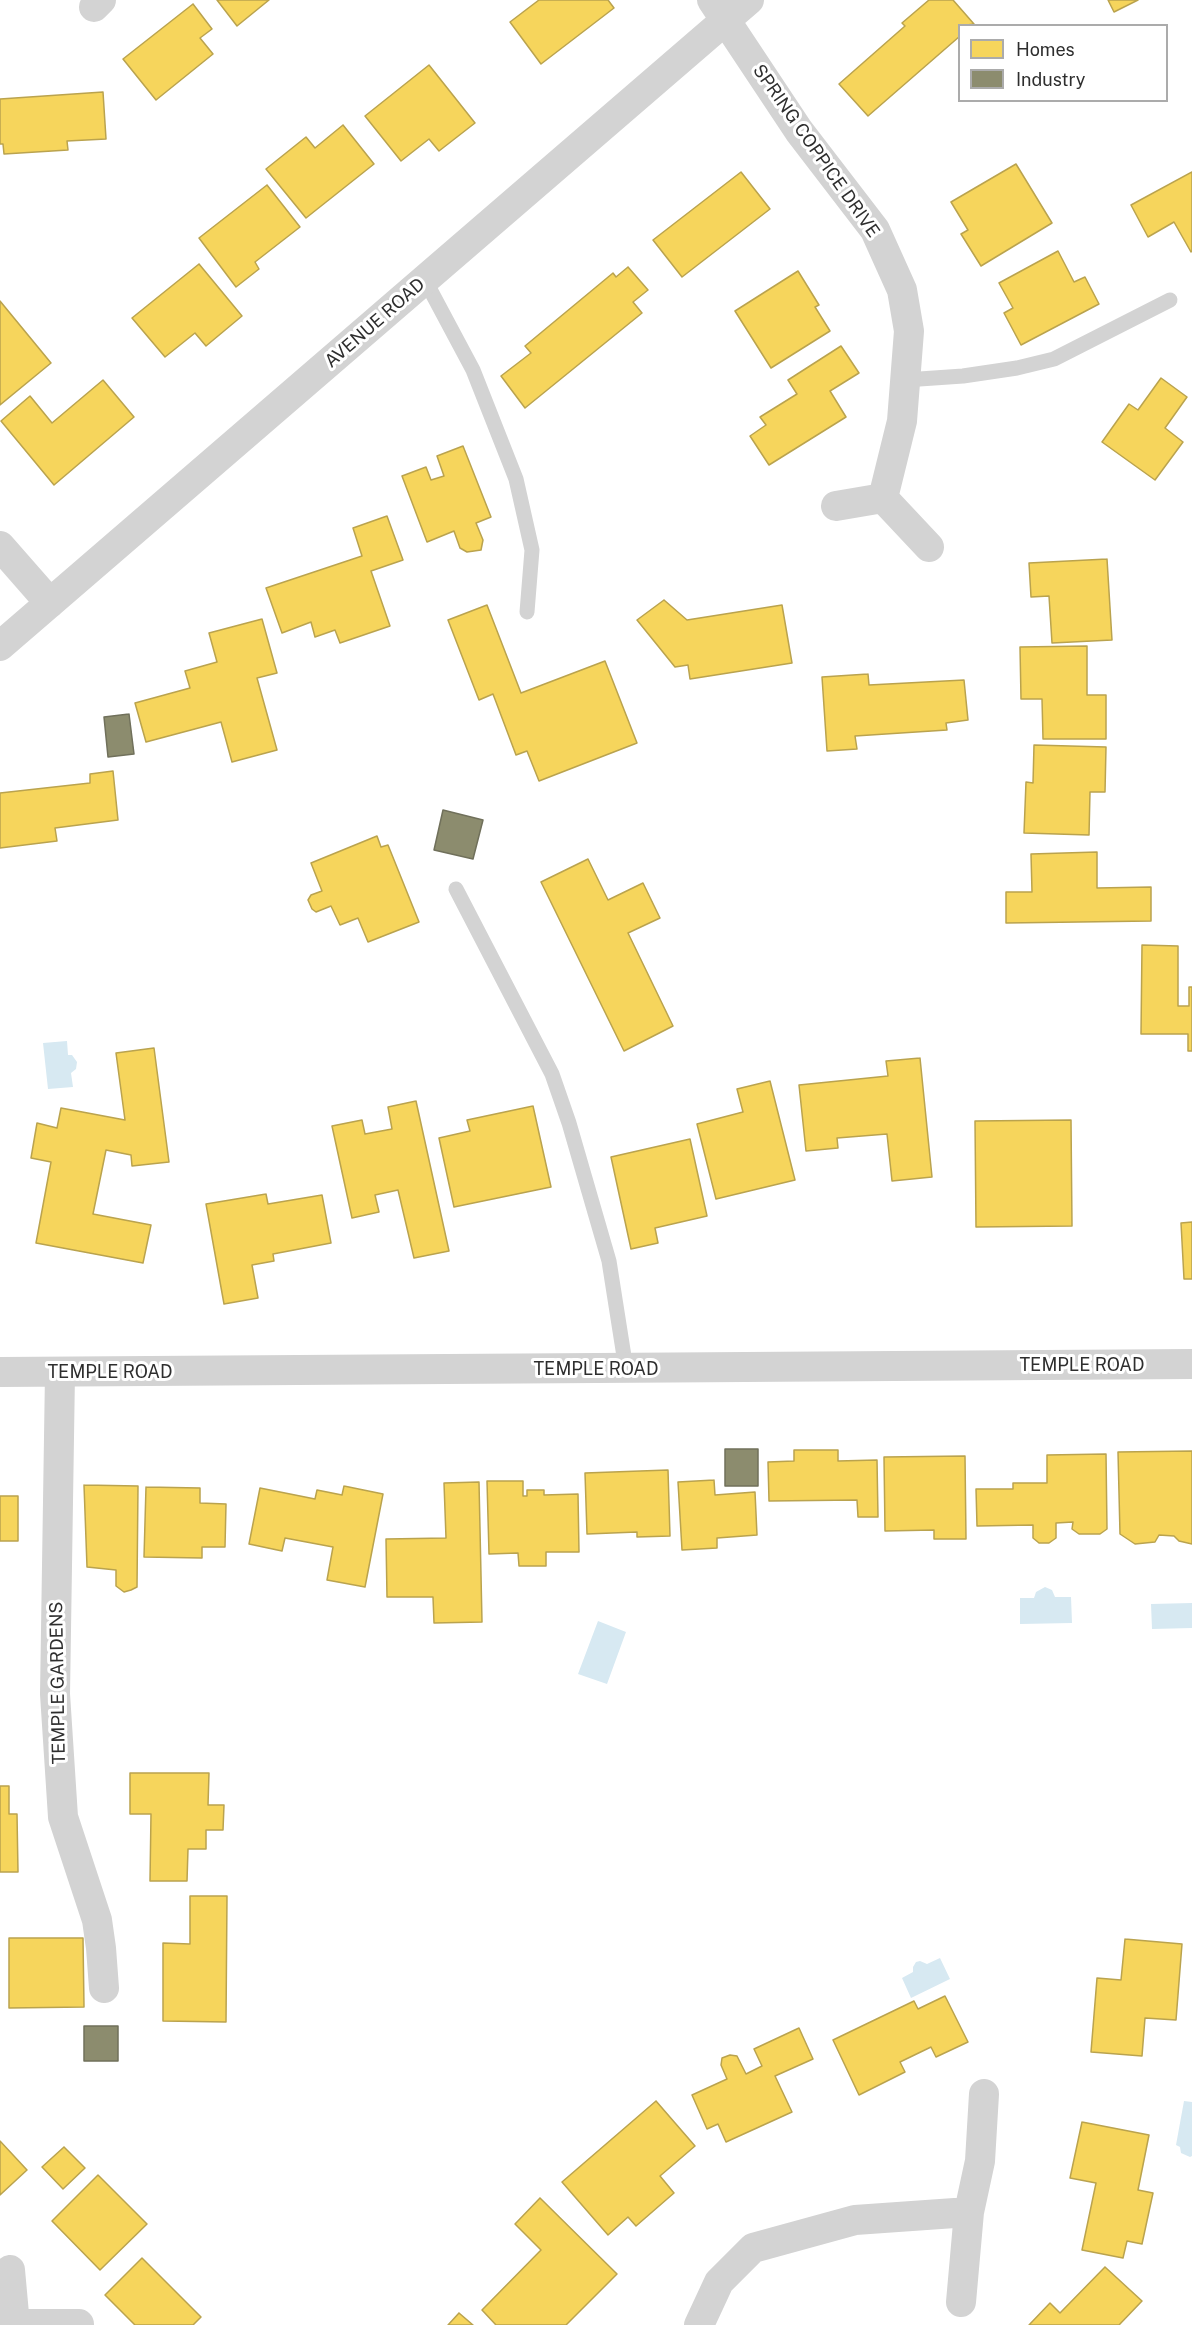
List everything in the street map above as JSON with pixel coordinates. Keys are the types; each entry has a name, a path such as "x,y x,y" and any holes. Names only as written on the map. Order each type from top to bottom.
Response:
{"street":[{"name":"AVENUE ROAD","path":"0,646 425,280 719,10 749,0"},
{"name":"SPRING COPPICE DRIVE","path":"719,10 799,131 875,230 902,290 909,331 902,421 883,498"},
{"path":"836,507 883,498 929,547"},
{"path":"0,546 50,603"},
{"name":"TEMPLE ROAD","path":"0,1372 1192,1364"},
{"name":"TEMPLE GARDENS","path":"60,1373 55,1694 63,1817 97,1920 104,1988"},
{"path":"961,2302 969,2211 980,2161 984,2094"},
{"path":"699,2325 719,2282 753,2248 855,2220 969,2211"},
{"path":"10,2270 15,2325 79,2324"}],"lane":[{"path":"425,280 473,370 516,479 532,549 527,612"},
{"path":"905,380 963,376 1017,368 1054,359 1170,300"},
{"path":"456,889 552,1074 566,1113 609,1262 626,1369"}],"shaded area":[{"path":"67,1041 68,1055 72,1055 77,1062 76,1069 71,1073 73,1087 48,1089 43,1043"},
{"path":"1045,1587 1052,1590 1055,1597 1071,1597 1072,1623 1020,1624 1020,1598 1034,1598 1036,1592"},
{"path":"1192,1603 1192,1628 1152,1629 1151,1604"},
{"path":"598,1621 626,1632 607,1684 578,1674"},
{"path":"940,1958 950,1979 911,1998 902,1978 913,1972 916,1962 927,1964"},
{"path":"1184,2101 1192,2102 1192,2156 1190,2157 1181,2153 1180,2147 1176,2145"}],"building: Homes":[{"path":"217,0 269,0 237,26"},
{"path":"539,0 608,0 614,8 541,64 510,22"},
{"path":"929,0 953,0 974,24 958,24 958,38 868,116 839,84 905,26 902,23"},
{"path":"1108,0 1138,0 1114,12"},
{"path":"193,4 212,29 200,38 213,54 156,100 123,59"},
{"path":"429,65 475,123 439,151 429,139 401,161 365,116"},
{"path":"103,92 106,139 67,141 68,150 4,154 3,144 0,144 0,99"},
{"path":"343,125 374,164 306,218 266,169 306,137 315,148"},
{"path":"1016,164 1052,223 981,266 961,234 968,230 951,202"},
{"path":"741,172 770,209 682,277 653,240"},
{"path":"1192,172 1191,252 1174,222 1148,237 1131,205"},
{"path":"267,185 300,227 255,262 259,269 236,287 199,238"},
{"path":"1058,251 1074,282 1085,277 1099,304 1021,345 1004,313 1013,308 999,283"},
{"path":"199,264 242,316 206,346 195,333 165,357 132,318"},
{"path":"628,267 648,290 633,302 642,313 525,408 501,376 531,353 525,346 613,273 616,277"},
{"path":"798,271 819,305 815,307 830,331 771,368 735,311"},
{"path":"0,301 51,363 0,405"},
{"path":"841,346 859,373 830,391 846,417 769,465 750,436 766,425 760,417 797,394 788,380"},
{"path":"1161,378 1187,397 1165,428 1183,442 1155,480 1102,442 1129,404 1138,410"},
{"path":"103,380 134,417 54,485 1,421 30,396 52,423"},
{"path":"463,446 491,517 476,523 483,540 481,550 467,552 460,548 454,531 427,542 402,476 426,467 431,480 444,476 437,456"},
{"path":"387,516 403,560 371,571 390,626 340,643 335,630 315,637 311,622 282,633 266,588 362,556 353,528"},
{"path":"1107,559 1112,640 1052,643 1049,596 1031,597 1029,563"},
{"path":"664,600 687,620 782,605 792,663 690,679 688,665 675,667 637,620"},
{"path":"487,605 521,693 605,661 637,743 539,781 527,751 516,755 493,694 479,700 448,620"},
{"path":"262,619 277,673 257,678 277,750 232,762 221,722 146,742 135,703 190,688 185,671 217,662 209,633"},
{"path":"1087,646 1087,695 1106,695 1106,739 1043,739 1042,699 1021,699 1020,647"},
{"path":"868,674 869,685 964,680 968,720 946,723 947,730 855,736 857,749 827,751 822,677"},
{"path":"1034,745 1106,747 1105,792 1090,792 1089,835 1024,833 1026,782 1033,783"},
{"path":"113,771 118,820 55,828 57,841 0,848 0,793 90,783 90,774"},
{"path":"377,836 381,847 388,845 419,922 368,942 358,918 340,925 331,906 316,912 312,909 308,900 311,895 322,891 311,863"},
{"path":"1097,852 1097,888 1151,887 1151,921 1006,923 1006,892 1032,892 1031,854"},
{"path":"588,859 608,900 643,883 660,918 628,933 673,1026 624,1051 541,882"},
{"path":"1142,945 1178,946 1178,1006 1189,1006 1189,987 1192,987 1192,1051 1188,1051 1188,1034 1141,1034"},
{"path":"154,1048 169,1162 132,1166 131,1155 106,1150 93,1214 151,1225 143,1263 36,1243 51,1162 31,1158 37,1123 57,1128 61,1108 125,1120 116,1053"},
{"path":"920,1058 932,1177 892,1181 887,1134 837,1138 838,1148 806,1151 799,1085 888,1076 886,1061"},
{"path":"770,1081 795,1180 716,1199 697,1124 743,1112 737,1089"},
{"path":"416,1101 449,1251 414,1258 398,1190 375,1195 379,1212 352,1218 332,1126 362,1120 365,1134 392,1129 388,1107"},
{"path":"533,1106 551,1187 454,1207 439,1138 470,1131 467,1120"},
{"path":"1071,1120 1072,1226 976,1227 975,1121"},
{"path":"690,1139 707,1216 655,1228 658,1243 631,1249 611,1157"},
{"path":"266,1194 268,1204 322,1195 331,1243 273,1254 274,1261 252,1265 258,1298 224,1304 206,1204"},
{"path":"1192,1222 1192,1279 1184,1279 1181,1223"},
{"path":"794,1450 838,1450 838,1461 877,1460 878,1517 858,1517 857,1500 769,1501 768,1462 794,1461"},
{"path":"1192,1451 1192,1544 1179,1541 1174,1536 1159,1535 1155,1542 1135,1544 1120,1534 1118,1452"},
{"path":"1106,1454 1107,1529 1100,1534 1079,1534 1072,1529 1073,1522 1056,1523 1056,1538 1049,1543 1039,1543 1033,1538 1033,1525 977,1526 976,1489 1013,1489 1013,1483 1047,1483 1047,1455"},
{"path":"965,1456 966,1539 934,1539 934,1530 885,1531 884,1457"},
{"path":"668,1470 670,1536 637,1537 637,1532 587,1534 585,1473"},
{"path":"714,1480 715,1495 755,1492 757,1535 717,1538 717,1548 682,1550 678,1482"},
{"path":"487,1481 523,1481 523,1496 527,1496 527,1490 544,1490 544,1495 578,1494 579,1552 546,1552 546,1566 519,1566 518,1553 489,1554"},
{"path":"479,1482 482,1622 434,1623 433,1597 387,1597 386,1539 446,1538 444,1483"},
{"path":"84,1485 138,1486 137,1587 131,1590 124,1592 116,1586 116,1570 87,1567"},
{"path":"344,1486 383,1494 365,1587 327,1580 333,1547 285,1538 282,1551 249,1544 260,1488 315,1499 317,1490 342,1495"},
{"path":"146,1487 200,1488 200,1503 226,1504 225,1547 202,1547 202,1558 144,1557"},
{"path":"0,1496 18,1496 18,1541 0,1541"},
{"path":"130,1773 209,1773 208,1805 224,1805 223,1830 206,1830 206,1849 188,1849 187,1881 150,1881 151,1814 130,1814"},
{"path":"0,1786 9,1786 9,1814 17,1814 18,1872 0,1872"},
{"path":"190,1896 227,1896 226,2022 163,2021 163,1943 190,1944"},
{"path":"9,1938 83,1938 84,2007 9,2008"},
{"path":"1125,1939 1182,1944 1176,2020 1145,2018 1142,2056 1091,2052 1097,1978 1121,1980"},
{"path":"945,1996 968,2042 936,2057 931,2047 900,2062 905,2072 859,2095 833,2040 914,2001 918,2009"},
{"path":"799,2028 813,2059 775,2076 792,2112 726,2142 718,2124 707,2129 692,2095 727,2079 721,2065 722,2058 730,2055 737,2056 746,2074 762,2066 754,2049"},
{"path":"656,2101 695,2146 660,2176 674,2193 636,2226 628,2217 608,2235 562,2182"},
{"path":"1082,2122 1149,2135 1138,2190 1153,2193 1142,2244 1127,2241 1123,2258 1082,2250 1096,2183 1070,2178"},
{"path":"0,2141 27,2170 0,2195"},
{"path":"64,2147 85,2168 63,2189 42,2167"},
{"path":"98,2175 147,2224 100,2270 52,2221"},
{"path":"540,2198 617,2274 566,2325 496,2325 482,2310 541,2250 515,2224"},
{"path":"142,2258 201,2317 193,2325 135,2325 105,2295"},
{"path":"1105,2267 1142,2301 1119,2325 1029,2325 1050,2303 1060,2313"},
{"path":"459,2313 473,2325 448,2325"}],"building: Industry":[{"path":"129,714 134,754 108,757 104,717"},
{"path":"443,810 483,820 473,859 434,850"},
{"path":"725,1449 758,1449 758,1486 725,1486"},
{"path":"84,2026 118,2026 118,2061 84,2061"}]}
